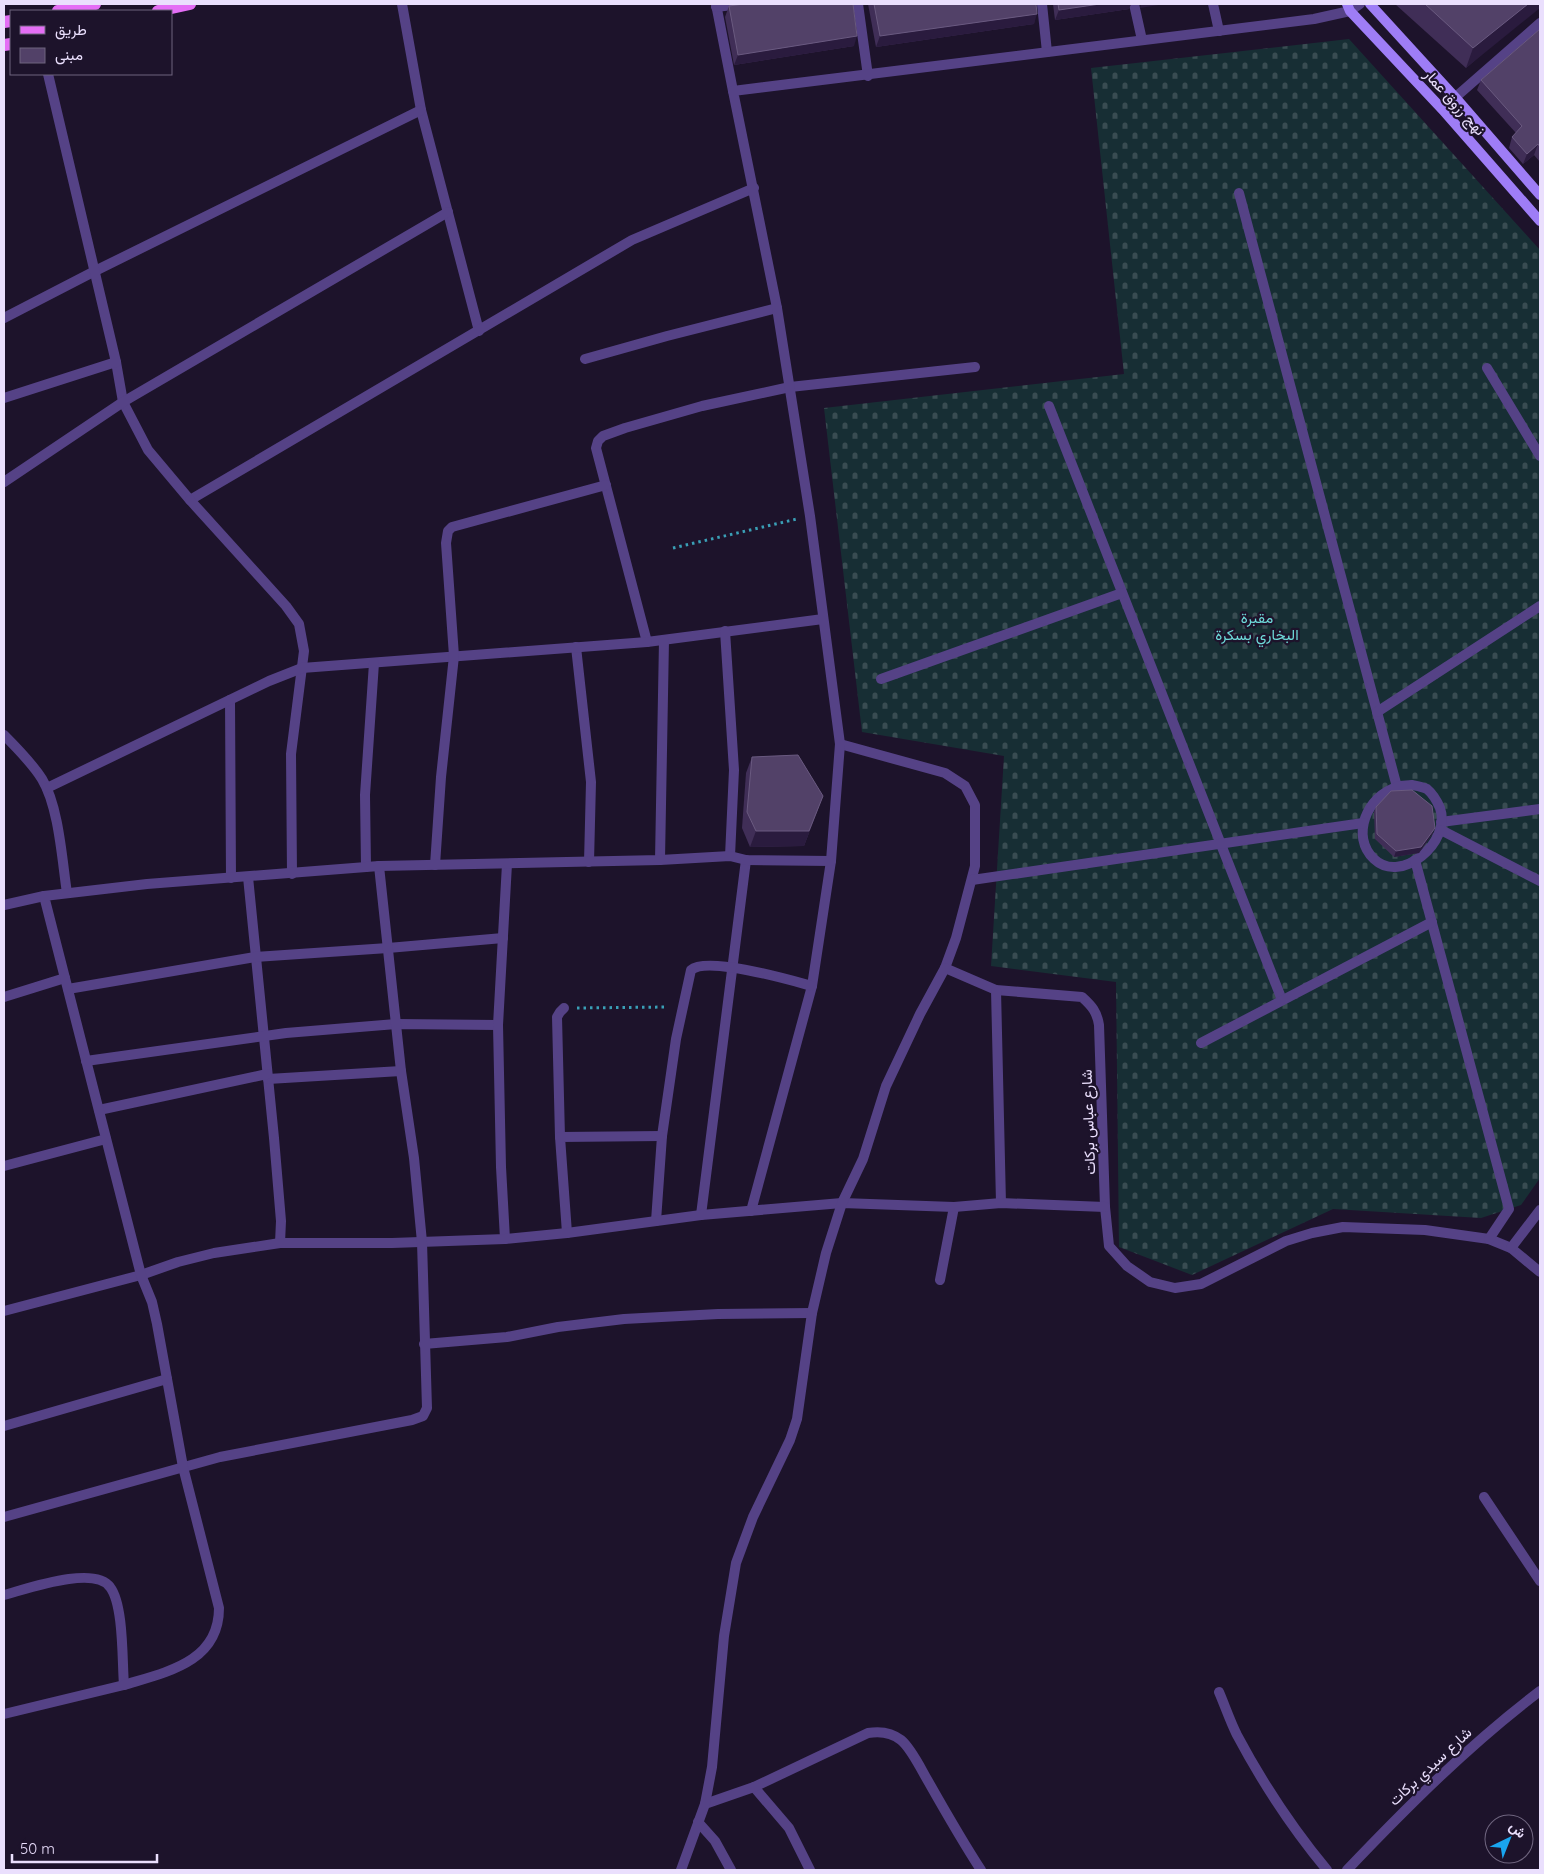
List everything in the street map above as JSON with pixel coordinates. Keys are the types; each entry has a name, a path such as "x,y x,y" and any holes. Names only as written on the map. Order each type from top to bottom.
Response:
{"main road":[{"path":"63,10 95,4"},
{"path":"163,10 190,4"},
{"name":"نهج رزوق عمار","path":"1370,4 1455,97 1540,195"},
{"name":"نهج رزوق عمار","path":"1348,7 1442,109 1540,221"}],"street":[{"path":"402,4 421,110 479,331"},
{"path":"742,4 716,5 777,308 810,516 840,744 831,861 812,986 751,1211"},
{"path":"858,4 868,76"},
{"path":"1042,4 1047,52"},
{"path":"1134,4 1142,40"},
{"path":"1214,4 1220,31"},
{"path":"733,91 868,76 1314,19 1360,4"},
{"path":"1442,109 1540,23"},
{"path":"48,75 116,362 123,402 148,450 190,500 286,606 299,624 304,651 291,754 292,874"},
{"path":"4,318 421,110"},
{"path":"190,500 632,240 754,188"},
{"path":"1239,193 1397,787"},
{"path":"4,482 123,402 448,212"},
{"path":"585,359 777,308"},
{"path":"4,398 116,362"},
{"path":"647,642 596,448 598,441 603,436 702,406 790,387 975,367"},
{"path":"1488,368 1540,456"},
{"path":"1048,406 1282,1000"},
{"path":"435,866 441,777 454,656 446,542 448,530 452,527 606,485"},
{"path":"881,679 1122,593"},
{"path":"1377,712 1540,606"},
{"path":"46,788 269,681 302,668 647,642 725,630 823,619"},
{"path":"725,630 734,770 730,856"},
{"path":"660,860 664,640"},
{"path":"576,647 591,782 589,862"},
{"path":"366,867 365,795 374,662"},
{"path":"230,700 231,878"},
{"path":"4,735 32,766 46,788 55,820 66,893"},
{"path":"681,1870 705,1804 712,1767 724,1636 736,1563 753,1517 790,1440 796,1419 812,1313 826,1253 842,1202 863,1159 886,1086 920,1014 945,968 956,938 975,866 975,805 965,786 945,773 840,744"},
{"path":"1412,785 1426,789 1437,799 1442,813 1441,826 1433,845 1421,858 1406,865 1390,866 1377,862 1367,852 1362,838 1363,823 1370,808 1382,795 1397,787 1412,785"},
{"path":"1441,826 1540,809"},
{"path":"972,880 1363,823"},
{"path":"1441,826 1540,881"},
{"path":"4,905 44,896 147,884 379,866 660,860 730,856 746,860 831,861"},
{"path":"701,1215 746,860"},
{"path":"1415,860 1509,1209 1489,1239"},
{"path":"505,1239 501,1166 498,1025 507,864"},
{"path":"4,1517 183,1467 253,1450 412,1420 423,1416 427,1408 427,1396 422,1242 414,1158 401,1071 379,866"},
{"path":"248,877 280,1200 280,1243"},
{"path":"4,1714 156,1676 192,1660 210,1644 216,1633 219,1620 219,1608 183,1467 152,1302 141,1275 44,896"},
{"path":"1201,1043 1432,922"},
{"path":"68,990 255,957 504,938"},
{"path":"656,1221 662,1136 676,1039 691,970 695,966 733,967 812,986"},
{"name":"شارع عباس بركات","path":"945,968 996,990 1082,997 1092,1006 1100,1025 1105,1207 1108,1246 1127,1266 1150,1282 1175,1288 1201,1284 1286,1241 1312,1233 1343,1227 1425,1230 1489,1239 1511,1248 1540,1272"},
{"path":"4,997 65,978"},
{"path":"996,990 1002,1203"},
{"path":"564,1008 557,1017 560,1137 567,1233"},
{"path":"86,1061 263,1036 396,1024 498,1025"},
{"path":"99,1110 268,1077 401,1071"},
{"path":"560,1137 662,1136"},
{"path":"4,1163 106,1140"},
{"path":"4,1311 141,1275 178,1262 214,1253 280,1243 422,1242 505,1239 567,1233 701,1215 842,1202 954,1207 1002,1203 1105,1207"},
{"path":"940,1280 954,1207"},
{"path":"1511,1248 1540,1210"},
{"path":"424,1344 499,1338 558,1327 624,1319 718,1314 812,1313"},
{"path":"4,1426 166,1378"},
{"path":"1484,1496 1540,1581"},
{"path":"4,1595 74,1578 91,1578 105,1582 116,1597 120,1619 124,1685"},
{"name":"شارع سيدي بركات","path":"1347,1870 1409,1804 1479,1739 1540,1691"},
{"path":"1219,1692 1236,1734 1277,1801 1311,1851 1327,1870"},
{"path":"705,1804 754,1787 868,1733 879,1731 890,1733 902,1740 916,1760 966,1848 981,1870"},
{"path":"754,1787 789,1828 810,1870"},
{"path":"698,1822 715,1841 731,1870"}],"path":[{"path":"672,548 810,516"},
{"path":"564,1008 683,1007"}],"green space":[{"name":"مقبرة البخاري بسكرة","path":"1349,39 1540,250 1540,1178 1521,1205 1481,1218 1333,1209 1192,1275 1119,1247 1116,982 991,966 1004,756 862,732 824,408 1124,374 1091,68"}],"building":[{"path":"744,4 853,4 857,36 738,55 729,6"},
{"path":"874,4 1036,4 1037,14 880,36"},
{"path":"1058,4 1100,4 1059,10"},
{"path":"1425,4 1528,4 1473,48"},
{"path":"1540,29 1540,147 1538,144 1527,154 1512,137 1522,126 1481,80"},
{"path":"798,755 823,796 809,831 756,831 747,812 752,757"},
{"path":"1412,790 1432,806 1435,828 1421,847 1396,851 1377,834 1376,807 1391,791"}]}
